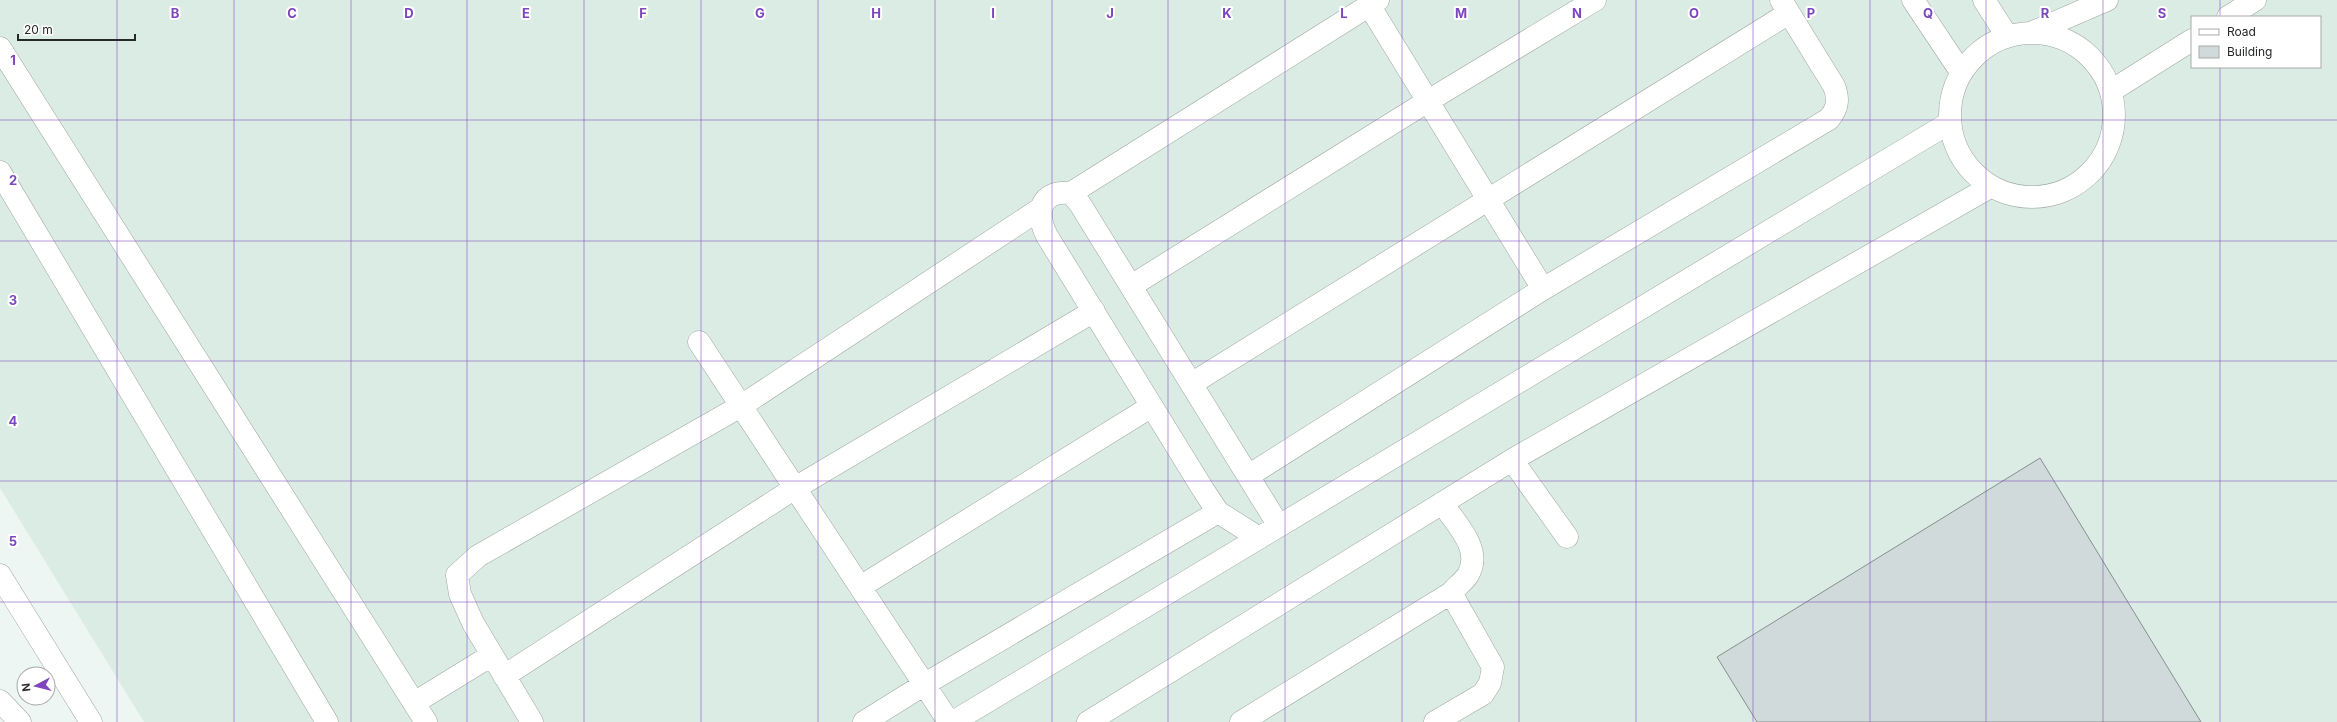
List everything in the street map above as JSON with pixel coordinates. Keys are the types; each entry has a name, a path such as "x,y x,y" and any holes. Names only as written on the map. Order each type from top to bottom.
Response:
{"street":[{"path":"1131,286 1428,101 1595,0"},
{"path":"1913,0 1961,72"},
{"path":"1984,0 2007,36"},
{"path":"2033,32 2059,37 2082,49 2099,68 2111,91 2115,117 2109,145 2094,170 2072,188 2046,198 2017,197 1990,187 1970,171 1956,149 1949,123 1951,97 1961,72 1981,50 2007,36 2033,32 2108,0"},
{"path":"2230,16 2255,0"},
{"path":"532,722 473,623 460,594 457,575 478,556 741,406 1040,209 1047,198 1059,192 1071,193 1373,3 1428,101 1544,289"},
{"path":"1191,384 1489,199 1785,7 1834,86 1838,96 1836,110 1829,120 1544,289 1248,476"},
{"path":"2111,91 2191,41"},
{"path":"0,48 426,722"},
{"path":"953,722 1949,123"},
{"path":"0,172 327,722"},
{"path":"1088,722 1512,460 1990,187"},
{"path":"1071,193 1080,204 1279,526"},
{"path":"1040,209 1041,224 1047,236 1218,512 1259,538"},
{"path":"504,676 795,488 1094,311"},
{"path":"699,342 949,722"},
{"path":"860,587 1152,406"},
{"path":"1512,460 1567,537"},
{"path":"1241,722 1451,593 1468,576 1473,563 1472,547 1442,503"},
{"path":"864,722 925,684 1218,512"},
{"path":"0,575 91,722"},
{"path":"1435,722 1483,694 1490,683 1493,667 1451,593"},
{"path":"414,703 492,655"},
{"path":"0,701 20,722"}],"shaded area":[{"path":"0,0 2337,0 2337,722 144,722 0,488"}],"building":[{"path":"2040,458 2201,722 1757,722 1717,657"}]}
